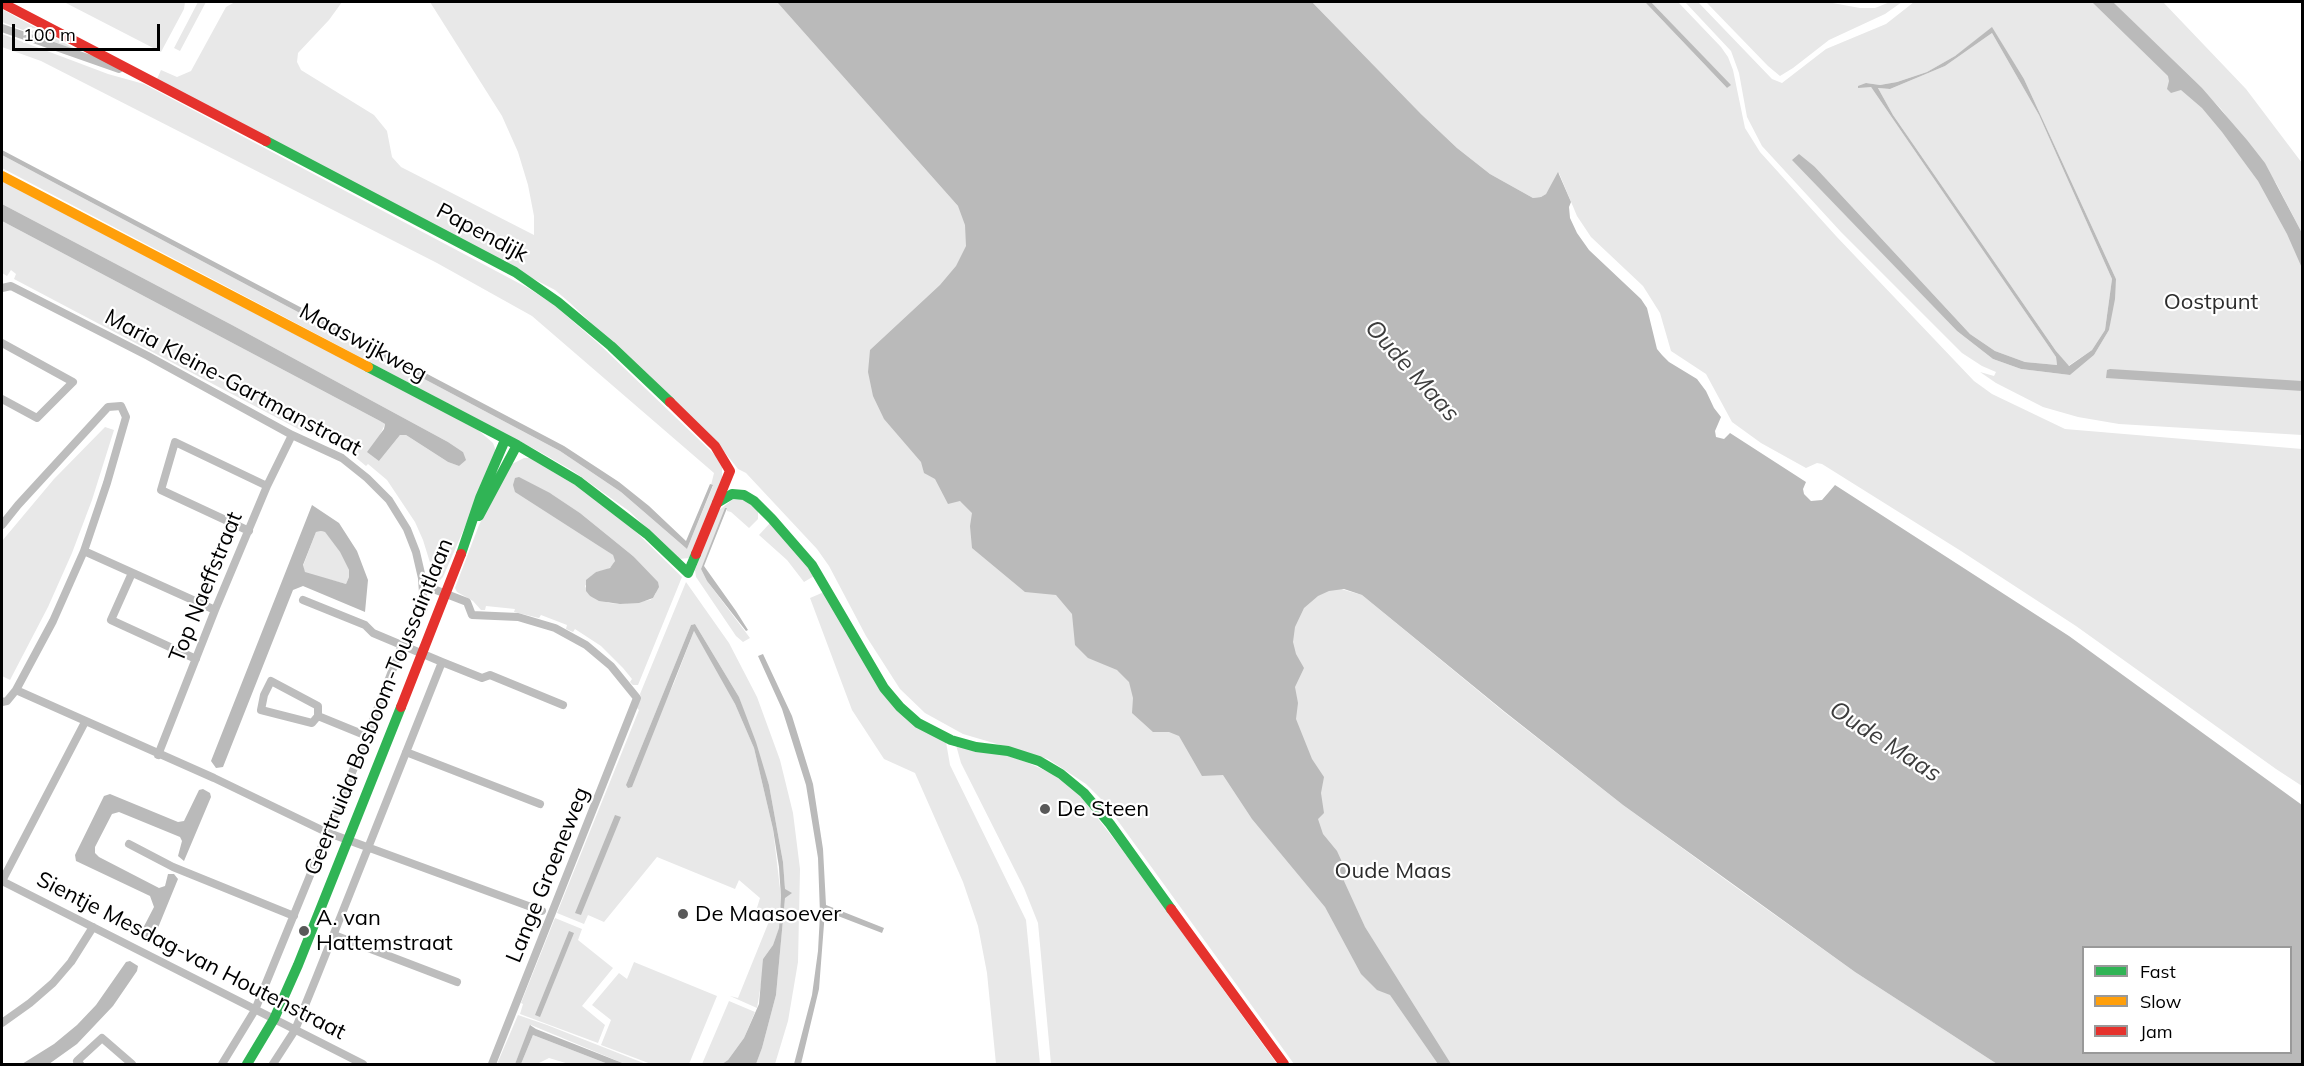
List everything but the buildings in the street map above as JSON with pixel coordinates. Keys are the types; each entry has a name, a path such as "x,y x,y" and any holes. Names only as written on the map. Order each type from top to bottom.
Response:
{"street":[{"name":"Papendijk","path":"2,3 515,272 540,288 611,346 715,446 730,471 717,503"},
{"name":"Papendijk","path":"2,28 140,76"},
{"name":"Maaswijkweg","path":"2,176 517,445 578,481 612,505 688,573 717,503"},
{"name":"Maria Kleine-Gartmanstraat","path":"2,288 11,286 148,356 292,435 342,458 389,500 407,529 416,552 423,585 424,608"},
{"path":"2,344 73,382 37,418 2,399"},
{"path":"2,525 108,407 121,406 126,417 84,551 53,621 16,690 7,701 2,702"},
{"name":"Top Naeffstraat","path":"158,755 215,610 267,486 292,435"},
{"name":"Geertruida Bosboom-Toussaintlaan","path":"247,1065 274,1019 348,840 472,526 480,498 505,440"},
{"path":"249,531 161,490 175,442 267,486"},
{"name":"Geertruida Bosboom-Toussaintlaan","path":"472,526 489,501 517,445"},
{"path":"717,503 732,494 744,495 754,501 772,519 812,565 884,688 918,723 951,740 976,747 1008,751 1039,761 1061,774 1084,793 1110,824 1284,1065"},
{"path":"2,510 10,515"},
{"path":"84,551 215,610"},
{"path":"132,573 111,620 195,659"},
{"path":"423,585 446,593"},
{"name":"Lange Groeneweg","path":"446,593 467,602 472,615 519,617 555,628 585,645 611,666 637,698 492,1065"},
{"path":"303,600 442,662 482,678 490,675 563,705"},
{"path":"222,1065 255,1010 402,645"},
{"path":"273,1065 295,1030 442,662"},
{"path":"271,681 318,706 318,716 312,723 261,710 264,695 271,681"},
{"path":"16,690 214,778 326,832 542,911"},
{"path":"318,716 367,736"},
{"path":"2,881 85,722"},
{"path":"406,752 540,804"},
{"path":"129,844 189,874 294,916"},
{"name":"Sientje Mesdag-van Houtenstraat","path":"2,881 363,1065"},
{"path":"2,1023 30,1004 58,978 80,950 93,927"},
{"path":"334,935 457,982"},
{"path":"80,1065 77,1061 102,1038 132,1065"}],"green space":[{"path":"64,2 185,2 184,9 161,52"},
{"path":"198,2 206,2 180,51 174,48"},
{"name":"Oude Maas","path":"235,2 342,2 329,20 298,53 297,62 301,70 374,115 387,131 392,157 401,167 534,235 534,216 528,185 518,152 502,116 430,2 777,2 958,206 1341,589 1362,595 1504,712 1623,805 1737,888 1855,972 1997,1064 1294,1064 1105,803 1086,784 1048,759 963,734 925,713 900,689 866,636 829,566 817,549 746,473 738,469 715,440 569,302 555,290 175,92 157,79 161,70 177,77 191,71 226,7"},
{"path":"1312,2 1645,2 1727,88 1730,85 1651,2 1678,2 1728,57 1733,70 1745,128 1760,152 1836,236 1974,381 1992,394 2065,429 2302,449 2302,786 2076,626 1961,551 1822,464 1817,463 1806,468 1761,443 1732,422 1706,374 1671,351 1660,313 1643,286 1591,237 1577,216 1559,173 1546,194 1533,198 1490,174 1457,148 1421,114"},
{"name":"Oostpunt","path":"1685,2 1698,2 1772,79 1782,83 1826,49 1886,24 1914,2 2105,2 2259,168 2302,252 2302,435 2119,424 2078,417 2043,407 1996,383 1980,372 1994,376 1996,372 1962,353 1841,232 1762,146 1747,117 1739,73 1731,51","holes":["1992,28 2024,79 2116,279 2109,330 2094,355 2070,375 2021,369 1993,359 1957,331 1793,159 1815,167 1970,334 1995,351 2025,362 2057,365 2056,357 1871,87 1866,83 1880,85 1897,82 1927,72 1955,56"]},
{"path":"1706,2 1827,2 1860,8 1875,8 1890,2 1902,2 1885,14 1829,40 1780,76"},
{"path":"2113,2 2163,2 2246,89 2302,163 2302,233 2276,183 2221,109"},
{"path":"2,9 16,17 83,53 2,22"},
{"path":"1992,33 2039,115 2112,279 2105,330 2092,350 2068,366 1893,115 1878,88 1890,89 1945,66"},
{"path":"2,34 108,74 144,84 528,288 553,304 599,344 717,457 722,467 722,478 689,558 679,559 629,511 573,471 540,452 2,168 2,155 560,451 621,492 687,549 713,486 711,485 714,473 532,316 437,263 41,61 2,47"},
{"path":"2,179 478,430 493,443 496,451 494,460 443,577 438,582 430,580 432,569 415,522 387,480 368,464 366,466 354,456 355,454 336,442 304,427 302,431 14,279 16,274 11,270 7,276 2,273 2,221 385,424 380,435 379,461 400,435 406,435 448,462 459,466 463,452 232,325 2,204"},
{"path":"105,427 114,430 92,500 48,607 10,680 2,676 2,541 54,479"},
{"path":"524,458 530,458 585,491 632,528 682,577 638,685 630,682 632,679 601,646 575,629 573,632 566,629 567,625 541,615 539,618 514,612 515,609 486,606 485,610 481,610 473,601 457,592 455,588 479,525 512,464","holes":["550,493 580,513 633,556 656,593 653,598 620,604 609,603 590,596 585,586 596,572 614,565 615,560 613,555 578,530"]},
{"path":"732,500 745,500 758,510 758,519 749,528 727,511 727,508 701,569 707,581 750,638 743,642 736,636 696,577 695,570 718,511"},
{"path":"770,523 814,576 804,582 787,560 759,535"},
{"path":"316,532 325,532 340,552 349,570 346,584 305,573 303,566"},
{"path":"686,582 729,643 757,697 780,760 793,813 800,869 798,962 788,1021 775,1064 756,1064 776,995 787,895 769,785 739,697 695,624 691,625 626,785 674,683 694,631 735,704 754,748 773,829 781,897 779,929 773,945 763,959 764,966 757,1008 730,996 738,998 770,919 756,911 760,898 739,880 735,889 657,857 604,922 588,915 584,924 557,913 639,710 637,708 640,694"},
{"path":"824,592 873,678 946,742 950,765 1026,920 1040,1064 996,1064 987,973 978,926 963,882 915,773 884,759 852,710 810,598"},
{"path":"956,745 1003,754 1026,762 1051,773 1077,792 1121,848 1277,1064 1051,1064 1038,923 1024,888 961,763"},
{"path":"555,918 582,929 578,940 613,968 582,1006 605,1025 598,1043 520,1014 523,1004 521,1003"},
{"path":"634,962 717,996 689,1064 651,1064 601,1045 611,1020 592,1005 619,973 627,979"},
{"path":"729,1001 755,1012 744,1038 728,1060 722,1064 702,1064"},
{"path":"518,1015 646,1064 625,1064 531,1025 515,1064 497,1064"},
{"path":"533,1035 608,1064 569,1064 549,1058 537,1064 521,1064"}],"water":[{"path":"777,2 1312,2 1421,114 1457,148 1490,174 1533,198 1546,194 1558,172 1571,202 1570,218 1577,233 1589,250 1641,299 1647,308 1657,349 1669,362 1697,379 1706,391 1721,417 1715,431 1716,437 1724,439 1730,433 1806,482 1803,489 1804,494 1811,501 1822,500 1835,485 2069,636 2302,805 2302,1064 1997,1064 1855,972 1623,805 1362,595 1344,589 1329,591 1318,596 1304,608 1295,627 1293,642 1296,654 1304,668 1295,687 1298,703 1296,719 1312,759 1324,777 1321,793 1324,813 1318,819 1323,834 1337,851 1346,871 1344,881 1365,927 1451,1064 1438,1064 1390,995 1377,990 1361,974 1325,907 1252,819 1223,775 1202,776 1179,736 1169,732 1153,732 1132,713 1133,698 1129,682 1117,670 1088,658 1075,645 1072,614 1056,595 1025,592 972,548 970,526 972,513 960,501 948,504 935,479 924,473 921,462 884,419 873,396 868,372 870,350 940,285 956,266 966,246 965,225 958,206"},
{"path":"1645,2 1651,2 1731,85 1727,88"},
{"path":"2092,2 2113,2 2202,88 2247,140 2265,163 2302,233 2302,268 2287,234 2258,181 2222,132 2202,108 2181,90 2171,93 2167,89 2168,76"},
{"path":"1992,27 2024,79 2116,279 2109,330 2094,355 2070,375 2021,369 1993,359 1957,331 1792,160 1799,154 1815,167 1970,334 1995,351 2025,362 2057,365 2056,357 1871,87 1858,88 1866,83 1880,85 1897,82 1927,72 1955,56","holes":["1992,33 2039,115 2112,279 2105,330 2092,350 2069,366 2056,351 1893,115 1878,88 1890,89 1945,66"]},
{"path":"2,150 564,446 619,482 649,506 686,541 710,484 713,485 687,549 621,492 560,451 2,155"},
{"path":"2,204 448,442 463,452 466,460 459,466 448,462 406,435 400,435 379,461 367,452 384,429 385,424 2,221"},
{"path":"2107,370 2302,381 2302,391 2106,378"},
{"path":"519,477 550,493 580,513 633,556 658,582 659,587 653,598 639,603 620,604 599,601 590,596 586,591 586,580 596,572 610,568 615,561 613,555 515,492 513,485 515,478"},
{"path":"312,505 339,523 357,551 368,580 365,612 303,586 293,590 223,767 216,768 211,761","holes":["316,532 325,532 340,552 349,570 346,584 305,572 303,565"]},
{"path":"725,508 727,508 704,566 736,611 748,630 746,631 707,581 701,569"},
{"path":"695,624 739,697 756,742 769,785 783,862 785,889 792,893 785,898 776,995 756,1064 722,1064 728,1060 744,1038 759,1004 763,959 773,945 779,928 781,897 779,867 773,829 754,748 735,704 694,631 632,787 628,788 626,785 691,625"},
{"path":"763,654 792,716 813,784 823,849 826,905 884,928 882,933 825,911 819,989 801,1064 794,1064 812,995 818,951 820,914 818,858 806,785 782,709 758,656"},
{"path":"203,789 210,793 211,797 184,861 178,856 182,841 180,837 119,812 112,814 95,847 95,853 99,857 159,888 165,886 168,874 174,874 178,879 153,940 146,939 140,934 154,907 150,896 76,861 75,855 104,796 110,794 178,822 184,821 199,790"},
{"path":"615,815 621,817 581,915 575,913"},
{"path":"569,931 574,933 540,1017 535,1015"},
{"path":"130,961 138,966 137,971 113,1006 77,1044 49,1064 22,1064 54,1044 77,1025 96,1005 126,962"},
{"path":"530,1025 625,1064 608,1064 533,1035 521,1064 515,1064"}],"traffic: fast":[{"path":"266,141 515,272 558,302 611,346 670,402"},
{"path":"368,367 517,445 578,481 647,534 688,573 696,554"},
{"path":"461,554 480,498 505,440"},
{"path":"479,516 517,445"},
{"path":"717,503 732,494 744,495 754,501 772,519 812,565 884,688 900,707 918,723 951,740 976,747 1008,751 1039,761 1061,774 1084,793 1110,824 1171,909"},
{"path":"247,1064 274,1019 298,965 401,707"}],"traffic: slow":[{"path":"2,176 368,367"}],"traffic: jam":[{"path":"2,3 266,141"},
{"path":"670,402 715,446 730,471 696,554"},
{"path":"401,707 461,554"},
{"path":"1171,909 1284,1064"}],"place":[{"name":"De Steen","path":"1045,809"},
{"name":"De Maasoever","path":"683,914"},
{"name":"A. van Hattemstraat","path":"304,931"}]}
